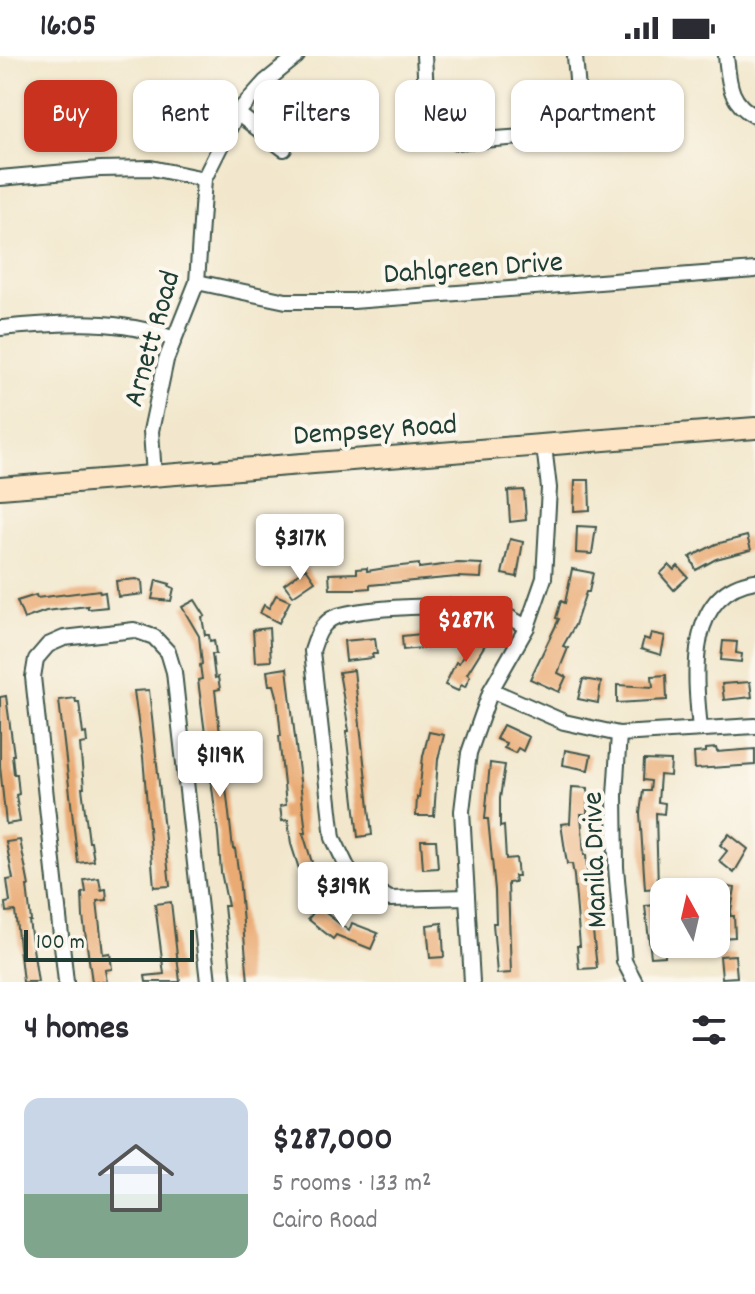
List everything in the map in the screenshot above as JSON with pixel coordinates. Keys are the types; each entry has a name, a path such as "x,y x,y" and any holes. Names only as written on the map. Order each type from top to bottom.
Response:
{"main road":[{"name":"Dempsey Road","path":"0,488 755,428"}],"street":[{"name":"Arnett Road","path":"238,112 265,82 297,56"},
{"path":"424,56 429,111 438,130 455,142 549,135 560,130 570,122 578,99 575,56"},
{"path":"726,56 729,86 734,99 749,112"},
{"path":"238,114 254,126"},
{"name":"Arnett Road","path":"154,476 151,431 166,360 197,282 204,179 218,152"},
{"path":"0,178 151,168 204,179"},
{"name":"Dahlgreen Drive","path":"197,282 286,301 353,301 755,270"},
{"path":"0,328 91,321 151,330 174,339"},
{"path":"472,982 462,811 469,753 491,690 527,627 544,578 549,488 544,446"},
{"path":"700,729 694,672 702,624 719,598 755,581"},
{"path":"467,897 390,899 352,877 333,838 312,651 317,634 329,620 345,613 448,606 495,610 527,627"},
{"path":"66,982 33,677 36,659 48,645 64,638 134,630 154,637 168,652 174,672 208,982"},
{"path":"491,690 564,722 619,734 755,726"},
{"name":"Manila Drive","path":"619,734 615,795 616,867 624,961 635,982"}],"building":[{"path":"575,480 589,480 590,510 574,511"},
{"path":"524,490 526,520 510,522 508,491"},
{"path":"577,526 596,527 592,554 576,553"},
{"path":"747,536 751,550 716,559 696,570 690,557 716,544"},
{"path":"510,539 523,542 517,577 502,574"},
{"path":"458,563 482,564 481,578 457,577 370,585 370,588 330,589 329,574 357,573 357,569 367,568 367,571 419,564 419,568"},
{"path":"669,565 674,570 678,566 688,577 674,590 660,574"},
{"path":"306,568 315,581 293,596 284,584"},
{"path":"572,569 593,573 589,592 586,592 575,625 563,646 568,648 558,673 566,677 559,692 530,679 559,619 556,618 561,601 565,603"},
{"path":"156,580 174,588 171,601 152,599"},
{"path":"116,581 142,581 143,594 118,597"},
{"path":"99,590 100,593 105,592 107,607 46,611 24,619 17,601 36,595 37,598"},
{"path":"276,595 290,601 279,623 260,613 264,605 269,608"},
{"path":"195,600 205,616 202,617 205,635 209,635 210,641 214,640 216,654 212,654 215,678 218,677 220,689 215,690 233,849 239,876 248,982 232,982 224,906 228,906 221,872 198,680 202,679 199,636 182,607"},
{"path":"269,628 271,661 255,662 253,630"},
{"path":"431,633 432,647 403,650 402,636"},
{"path":"477,633 488,640 467,674 470,676 465,687 461,685 458,691 445,685 456,662 459,663"},
{"path":"651,633 665,636 661,655 641,649 644,638 649,640"},
{"path":"375,638 377,654 372,654 373,658 346,661 344,641"},
{"path":"723,641 737,642 736,653 742,654 741,662 721,660"},
{"path":"287,668 306,833 303,833 314,869 326,891 314,898 300,872 291,844 288,820 282,821 280,806 286,805 281,736 277,696 274,685 269,685 267,671"},
{"path":"354,670 372,835 358,837 346,731 349,731 339,672"},
{"path":"666,675 667,700 617,703 617,685 653,687 652,676"},
{"path":"583,679 601,682 598,703 578,699"},
{"path":"750,682 752,697 724,700 722,684"},
{"path":"149,690 170,886 154,887 134,691"},
{"path":"6,696 20,822 6,824 0,766 0,697"},
{"path":"75,698 79,702 83,734 86,733 87,743 80,744 82,788 94,861 78,863 59,700"},
{"path":"503,725 529,737 523,751 518,748 515,753 504,748 506,743 496,739"},
{"path":"429,732 444,735 438,759 434,816 416,816 423,756"},
{"path":"716,748 717,752 755,749 755,765 695,769 694,753"},
{"path":"565,750 591,755 588,770 563,765"},
{"path":"644,760 671,761 670,776 660,775 658,802 665,803 664,814 656,813 658,878 650,878 650,889 645,889 640,813 643,791 650,791 651,781 643,780"},
{"path":"490,763 505,765 500,827 504,826 506,859 516,858 518,876 514,876 515,882 508,883 511,973 497,974 493,923 496,923 495,890 488,819 485,819"},
{"path":"572,787 588,788 587,814 581,814 588,885 591,885 593,904 590,904 597,968 579,969 574,876 572,864 567,864 561,824 570,823"},
{"path":"729,834 748,849 734,873 719,861 727,851 720,845"},
{"path":"20,840 29,886 29,921 38,982 23,982 15,911 6,912 5,903 10,902 7,880 13,879 6,842"},
{"path":"421,840 436,840 438,868 423,869"},
{"path":"99,878 101,890 106,889 107,900 97,901 103,954 110,953 112,969 105,970 107,982 92,982 83,917 84,880"},
{"path":"730,887 735,888 730,916"},
{"path":"171,902 180,982 146,982 145,976 164,974 155,904"},
{"path":"645,906 650,906 650,948"},
{"path":"318,907 349,931 352,923 378,933 371,949 336,935 333,939 308,919"},
{"path":"730,916 734,916 735,937 730,937"},
{"path":"442,923 444,957 430,958 427,925"},
{"path":"735,955 737,977 722,978 720,958 730,958"}]}
